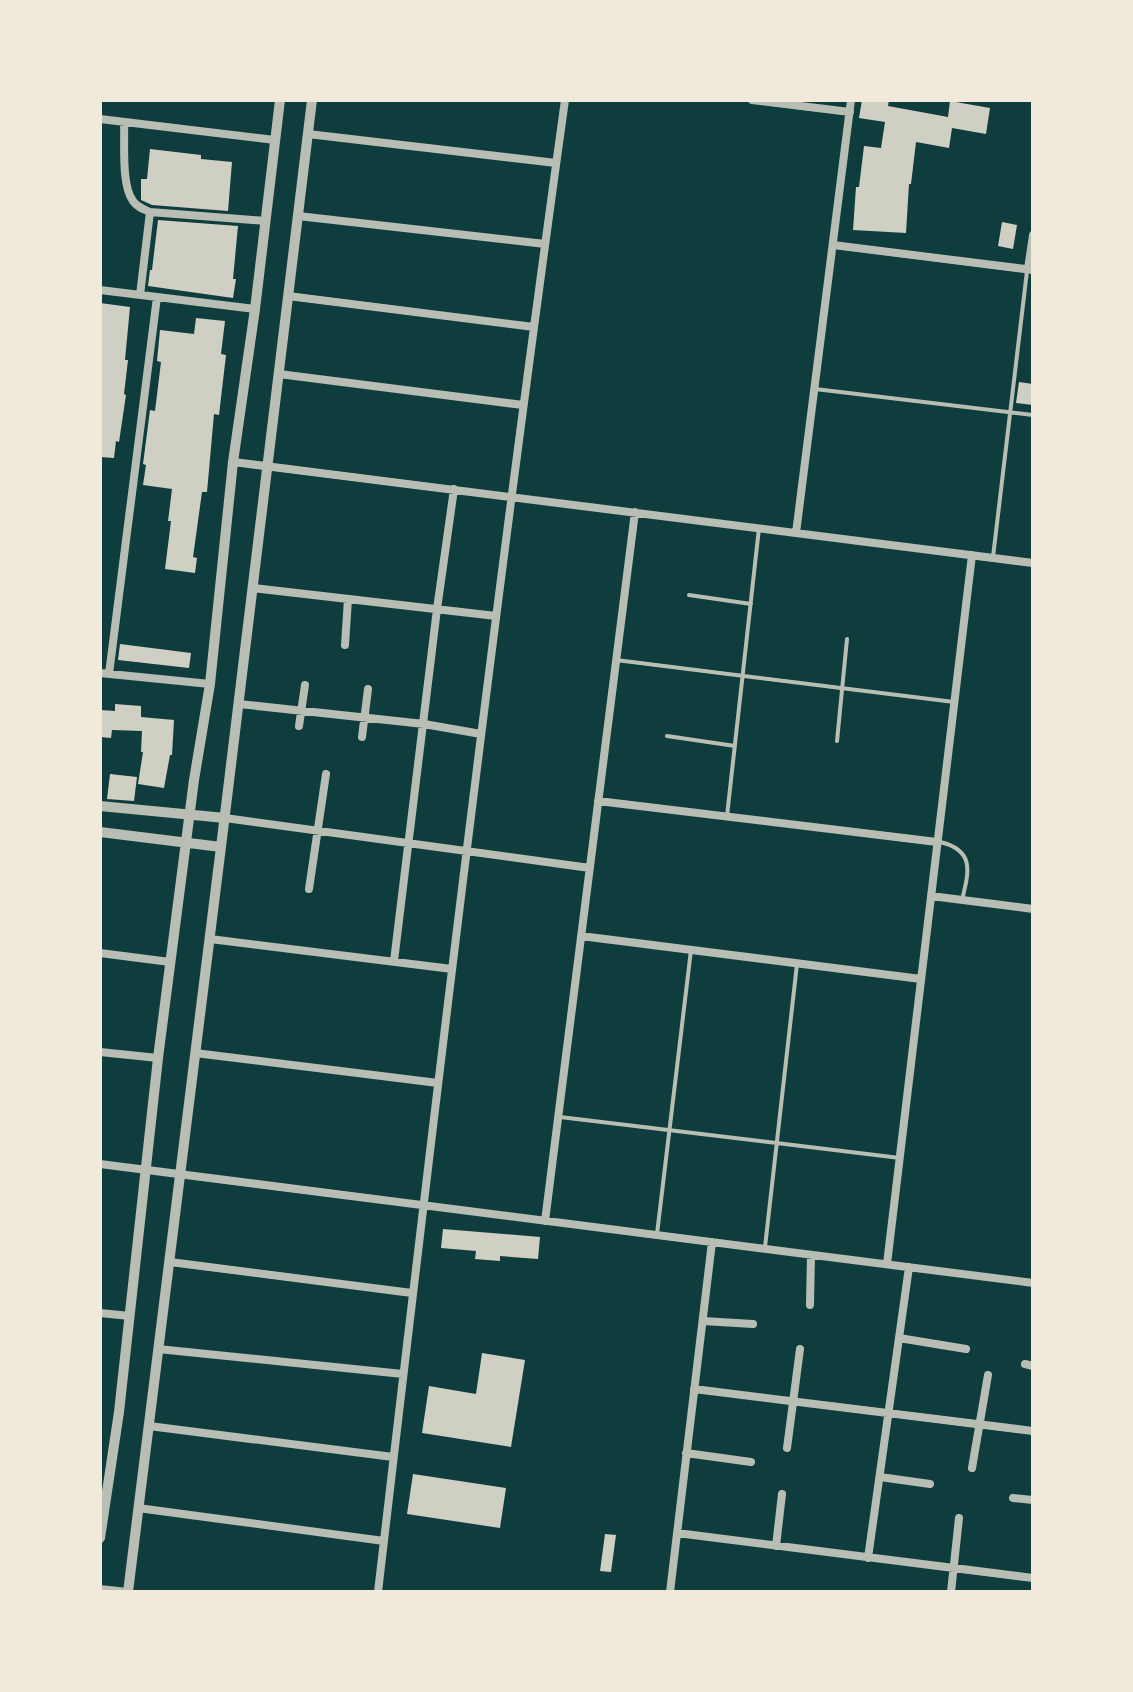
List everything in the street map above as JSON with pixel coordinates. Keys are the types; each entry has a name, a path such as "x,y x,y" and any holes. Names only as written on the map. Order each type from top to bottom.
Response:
{"street":[{"path":"100,1538 119,1412 158,1058 194,780 210,684 233,462 280,100"},
{"path":"100,1589 127,1592 312,100"},
{"path":"378,1592 481,734 565,100"},
{"path":"752,100 850,112"},
{"path":"796,533 851,100"},
{"path":"100,119 275,140"},
{"path":"124,122 126,181 130,198 137,206 150,212 266,221"},
{"path":"308,134 556,163"},
{"path":"140,295 150,212"},
{"path":"298,216 545,244"},
{"path":"833,245 1030,269 1033,235"},
{"path":"100,290 255,309"},
{"path":"288,296 534,327"},
{"path":"157,297 105,674 210,684"},
{"path":"279,374 523,405"},
{"path":"233,462 1033,563"},
{"path":"394,961 454,489"},
{"path":"545,1221 635,512"},
{"path":"887,1264 972,555"},
{"path":"253,588 496,616"},
{"path":"345,645 348,599"},
{"path":"299,726 305,685"},
{"path":"362,737 368,689"},
{"path":"239,704 424,724 481,734"},
{"path":"309,889 326,774"},
{"path":"598,801 937,842"},
{"path":"100,806 225,818 590,868"},
{"path":"100,832 221,847"},
{"path":"931,896 1033,909"},
{"path":"581,936 921,979"},
{"path":"210,939 452,969"},
{"path":"100,953 170,962"},
{"path":"100,1052 158,1058"},
{"path":"195,1053 438,1083"},
{"path":"100,1164 1033,1283"},
{"path":"670,1592 712,1242"},
{"path":"810,1305 811,1255"},
{"path":"170,1262 412,1293"},
{"path":"868,1558 909,1267"},
{"path":"100,1313 130,1316"},
{"path":"703,1321 753,1324"},
{"path":"899,1338 966,1349"},
{"path":"158,1349 403,1374"},
{"path":"787,1448 800,1349"},
{"path":"972,1468 988,1375"},
{"path":"694,1389 1033,1431"},
{"path":"149,1426 393,1457"},
{"path":"686,1453 751,1462"},
{"path":"880,1477 930,1484"},
{"path":"776,1546 782,1494"},
{"path":"1013,1498 1033,1500"},
{"path":"138,1508 384,1541"},
{"path":"951,1592 959,1518"},
{"path":"677,1533 1033,1578"}],"lane":[{"path":"993,558 1030,269"},
{"path":"815,389 1033,415"},
{"path":"727,816 759,528"},
{"path":"689,595 751,604"},
{"path":"837,741 847,639"},
{"path":"616,660 954,702"},
{"path":"667,736 735,746"},
{"path":"937,842 956,848 966,859 967,877 962,900"},
{"path":"657,1235 691,950"},
{"path":"765,1249 797,964"},
{"path":"558,1116 900,1158"}],"building":[{"path":"862,100 889,100 888,106 948,117 950,101 990,108 986,134 952,128 949,148 916,142 906,233 853,230 856,187 859,187 864,146 881,148 885,122 859,118"},
{"path":"150,149 232,162 228,211 152,205 141,200 141,179 147,179"},
{"path":"158,220 238,226 233,298 148,286"},
{"path":"1002,222 1017,225 1013,249 998,246"},
{"path":"100,303 130,307 125,360 128,360 126,395 114,458 100,457"},
{"path":"196,318 225,321 221,354 226,355 219,415 214,414 207,492 202,492 193,557 197,558 195,573 165,569 172,489 143,485 146,465 143,464 150,410 155,411 161,362 157,361 160,330 194,334"},
{"path":"1019,382 1033,384 1033,405 1016,403"},
{"path":"120,644 191,653 189,668 118,660"},
{"path":"115,704 141,706 141,717 174,720 172,755 164,788 138,784 143,752 142,731 112,730 111,738 100,737 100,710 115,711"},
{"path":"110,774 137,777 134,801 107,799"},
{"path":"443,1229 540,1237 538,1259 500,1256 500,1261 475,1259 476,1251 441,1248"},
{"path":"482,1353 525,1360 511,1447 422,1433 429,1386 476,1394"},
{"path":"413,1474 506,1488 500,1528 407,1514"},
{"path":"605,1534 616,1535 611,1572 600,1571"}]}
